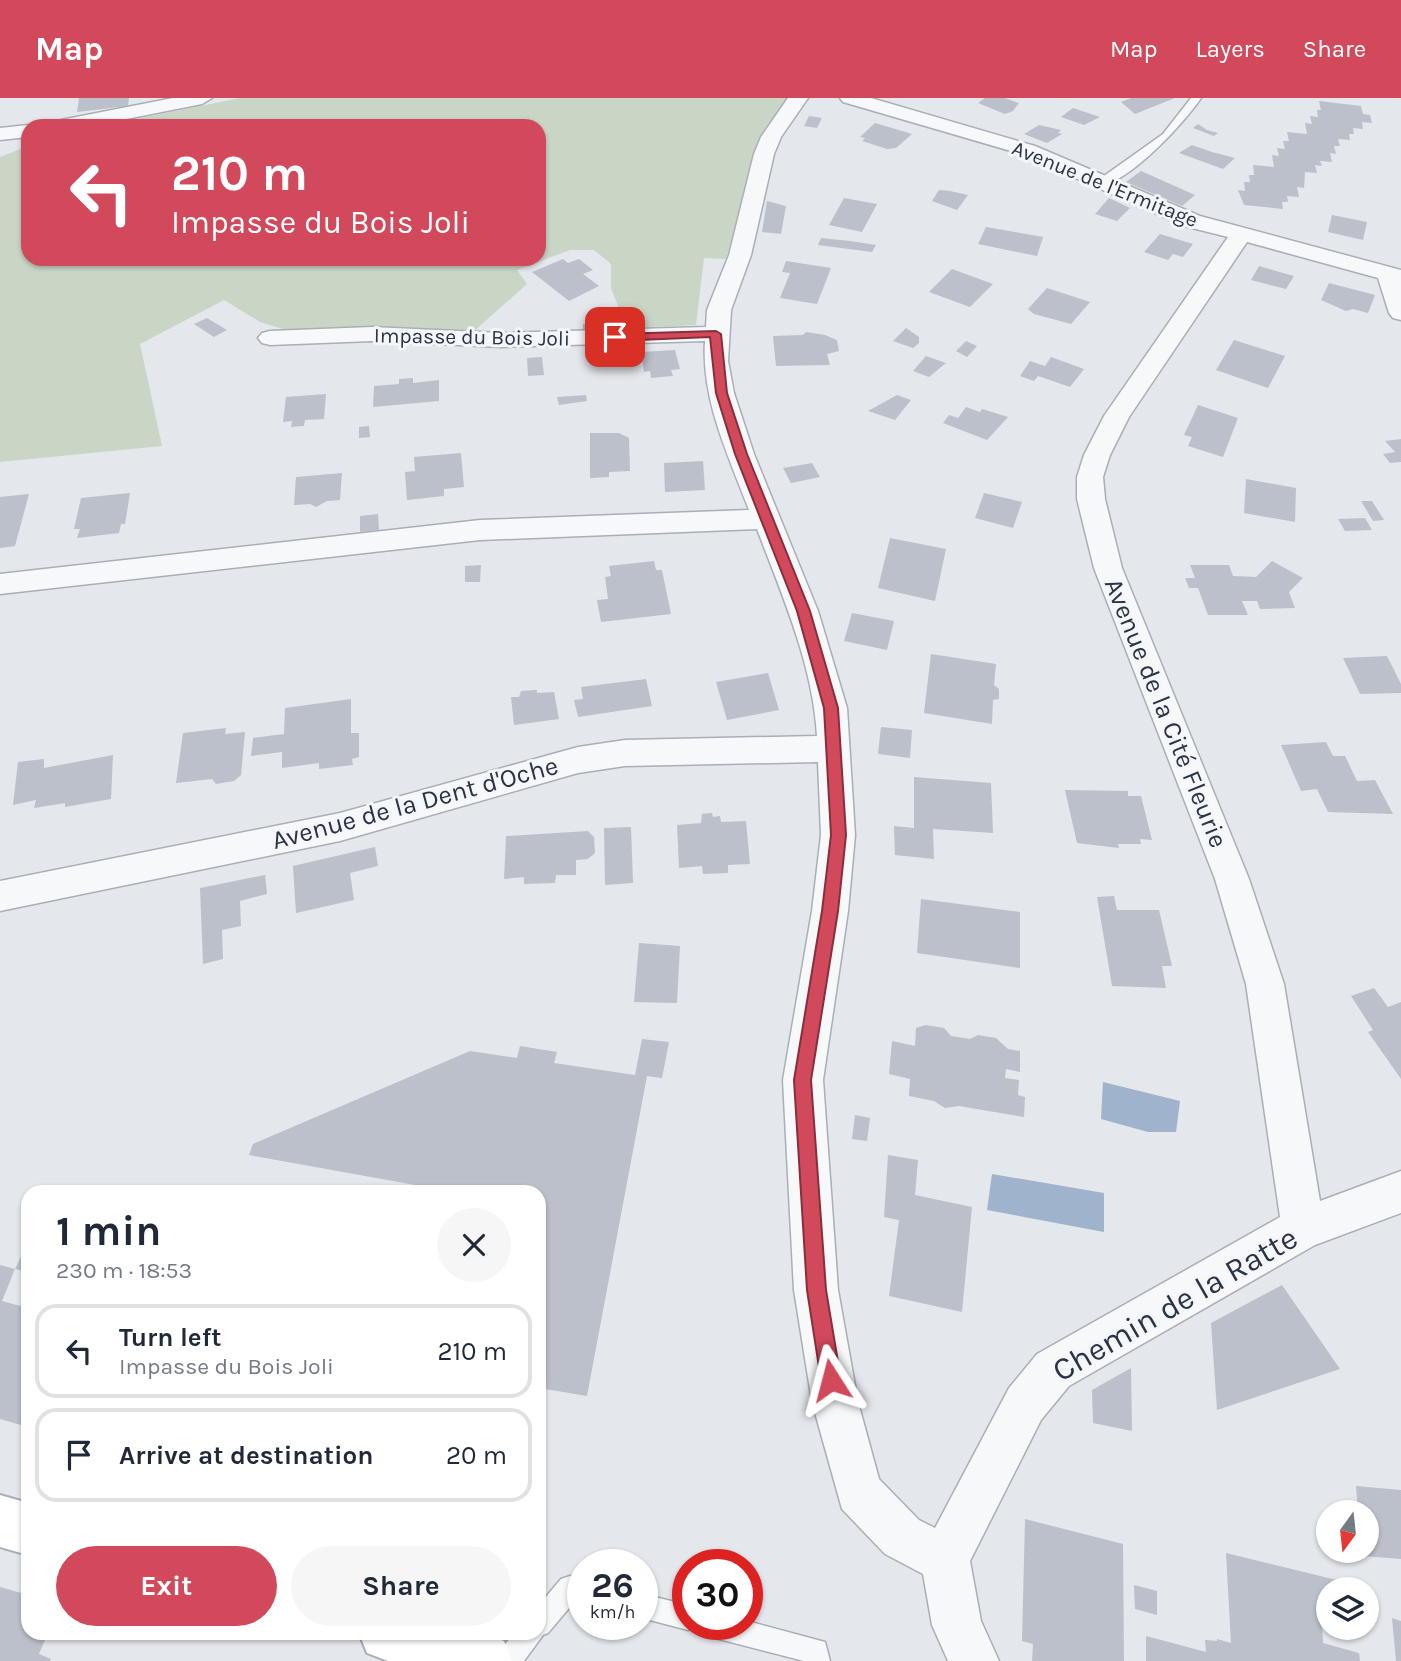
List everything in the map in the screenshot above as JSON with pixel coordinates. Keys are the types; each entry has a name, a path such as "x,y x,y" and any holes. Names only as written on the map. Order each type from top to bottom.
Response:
{"main road":[{"path":"0,1521 21,1527"},
{"path":"411,1640 484,1661"}],"street":[{"path":"96,119 202,98"},
{"path":"798,98 764,154 740,255 719,310 716,334 721,393 741,454 803,611 831,708 838,835 830,911 803,1080 817,1290 835,1402 859,1492 902,1537 945,1559 957,1625 974,1661"},
{"name":"Avenue de l'Ermitage","path":"850,98 1028,150 1175,215 1394,276"},
{"path":"0,134 21,132"},
{"name":"Avenue de la Cité Fleurie","path":"1241,235 1117,416 1097,455 1090,477 1091,499 1108,568 1232,879 1265,984 1303,1228"},
{"path":"1394,276 1401,313"},
{"name":"Impasse du Bois Joli","path":"270,338 372,334 526,340 716,334"},
{"path":"0,584 480,530 768,519"},
{"name":"Avenue de la Dent d'Oche","path":"0,897 340,827 578,760 625,753 835,749"},
{"name":"Chemin de la Ratte","path":"945,1559 1025,1404 1052,1370 1303,1228 1401,1192"}],"lane":[{"path":"1101,183 1158,146 1184,119 1196,98"},
{"path":"546,1616 567,1591"},
{"path":"763,1637 816,1651 817,1661"},
{"path":"507,1661 525,1640"}],"green space":[{"path":"240,98 788,98 759,144 726,259 704,258 696,325 627,328 611,288 611,264 594,250 570,250 546,259 546,119 136,119"},
{"path":"21,149 21,266 528,266 517,270 527,284 473,332 293,332 260,322 224,300 140,344 162,446 0,462 0,157"}],"water":[{"path":"1103,1082 1180,1101 1176,1132 1148,1132 1101,1119"},
{"path":"992,1174 1104,1193 1104,1232 987,1210"}],"building":[{"path":"79,98 129,98 128,106 77,112"},
{"path":"985,98 1005,98 1019,103 1013,111 1005,114 978,103"},
{"path":"1131,98 1175,98 1135,114 1121,102"},
{"path":"1319,101 1361,106 1363,114 1370,115 1372,123 1362,122 1363,129 1353,128 1354,134 1349,134 1350,140 1338,139 1340,146 1334,146 1336,154 1330,153 1332,162 1320,161 1322,166 1315,165 1317,173 1305,172 1304,188 1297,187 1299,197 1287,196 1288,202 1282,202 1283,209 1244,205 1238,190 1245,191 1244,182 1250,182 1249,175 1254,175 1253,165 1274,167 1272,155 1279,156 1277,148 1285,149 1283,141 1289,141 1287,132 1307,134 1305,123 1312,124 1310,116 1318,117 1317,110 1321,110"},
{"path":"1073,108 1100,117 1084,125 1061,117"},
{"path":"809,116 822,118 817,128 804,126"},
{"path":"875,123 912,134 896,148 887,149 862,141 865,138 860,137"},
{"path":"1198,124 1218,133 1214,136 1193,128"},
{"path":"1039,125 1061,130 1058,133 1062,134 1047,143 1024,134"},
{"path":"1192,145 1235,158 1223,169 1179,153"},
{"path":"1141,171 1195,195 1182,206 1126,182"},
{"path":"939,190 968,195 957,210 932,201"},
{"path":"844,198 877,204 862,232 829,225"},
{"path":"1109,198 1130,208 1117,221 1095,214"},
{"path":"767,201 786,206 781,234 762,232"},
{"path":"1332,215 1367,222 1363,240 1328,232"},
{"path":"986,227 1043,237 1037,256 978,244"},
{"path":"1160,234 1193,244 1183,257 1173,254 1168,260 1144,252"},
{"path":"821,238 876,245 872,252 818,245"},
{"path":"563,259 568,263 579,259 593,270 583,274 599,286 569,301 532,272"},
{"path":"786,261 831,268 817,304 780,298 790,273 782,272"},
{"path":"1259,266 1294,276 1286,289 1251,280"},
{"path":"952,269 993,284 970,307 929,292"},
{"path":"1329,283 1375,295 1368,313 1353,309 1346,311 1321,300"},
{"path":"1047,288 1090,302 1071,324 1034,314 1028,309"},
{"path":"207,318 227,330 214,337 194,324"},
{"path":"610,323 610,334 583,335 583,324"},
{"path":"906,328 919,337 919,343 913,348 893,341"},
{"path":"806,332 837,340 839,351 827,354 830,365 776,366 773,336 803,335"},
{"path":"1234,340 1285,356 1268,388 1216,370"},
{"path":"966,341 977,346 967,357 956,351"},
{"path":"675,350 680,369 671,370 673,376 651,378 650,371 644,372 641,352"},
{"path":"926,356 946,363 929,377 913,371"},
{"path":"542,357 544,375 528,376 527,358"},
{"path":"1051,357 1084,369 1070,387 1038,376 1034,381 1020,376 1030,361 1045,366"},
{"path":"413,378 413,383 439,380 439,401 373,407 374,386 399,384 399,379"},
{"path":"326,394 324,419 305,420 304,426 291,427 292,421 283,422 286,397"},
{"path":"586,395 587,401 559,405 557,397"},
{"path":"897,395 911,400 895,420 868,411"},
{"path":"1198,405 1238,418 1223,457 1188,446 1192,437 1184,435"},
{"path":"966,407 1008,417 987,440 943,423 949,415 958,418"},
{"path":"369,426 370,437 359,438 359,427"},
{"path":"590,433 619,433 629,438 630,471 609,472 609,477 590,478"},
{"path":"1401,439 1401,462 1390,463 1383,454 1395,452 1385,441"},
{"path":"461,453 464,487 444,489 444,496 407,500 405,472 415,471 414,457"},
{"path":"703,461 705,490 665,492 664,463"},
{"path":"812,463 820,477 791,483 783,468"},
{"path":"342,473 340,500 327,501 316,507 310,504 294,505 296,477"},
{"path":"1246,479 1296,488 1295,522 1244,513"},
{"path":"130,493 125,524 121,524 119,533 77,538 80,529 74,529 81,498"},
{"path":"984,493 1022,502 1013,528 975,518"},
{"path":"29,494 15,546 0,548 0,497"},
{"path":"1361,501 1372,501 1384,520 1373,521"},
{"path":"378,514 379,530 360,532 360,516"},
{"path":"1365,518 1372,530 1345,531 1338,519"},
{"path":"890,538 946,549 935,601 878,588"},
{"path":"654,561 656,570 662,570 671,614 601,622 597,600 608,599 605,577 611,576 609,566"},
{"path":"1272,561 1303,578 1289,592 1295,608 1260,609 1257,601 1242,601 1248,615 1208,615 1198,588 1189,588 1185,578 1195,578 1190,565 1229,565 1233,576 1256,577"},
{"path":"481,565 480,582 465,582 465,566"},
{"path":"852,613 894,621 887,650 844,641"},
{"path":"931,654 996,664 994,685 999,689 999,699 993,700 992,724 924,713"},
{"path":"1387,656 1401,684 1401,693 1360,694 1343,658"},
{"path":"768,673 779,710 727,720 716,682"},
{"path":"646,679 652,706 578,717 574,700 583,699 581,687"},
{"path":"537,690 537,693 554,692 559,719 514,725 511,697 519,697 521,691"},
{"path":"351,699 351,733 359,733 359,757 352,759 353,765 319,769 319,763 282,768 282,752 251,756 253,738 284,734 285,708"},
{"path":"881,727 912,730 910,758 878,754"},
{"path":"226,728 225,734 245,732 241,775 234,781 216,784 212,779 176,783 183,733"},
{"path":"1326,742 1333,756 1345,756 1357,781 1375,780 1393,814 1328,812 1317,789 1301,791 1281,745"},
{"path":"113,755 111,799 65,807 65,803 34,808 36,800 13,805 18,762 44,759 44,768"},
{"path":"914,777 991,783 993,833 933,829 934,859 895,855 894,826 914,828"},
{"path":"1065,790 1128,791 1128,796 1141,796 1152,840 1140,839 1141,844 1118,844 1119,848 1077,843"},
{"path":"712,813 713,817 720,816 721,822 746,821 750,864 728,865 728,873 703,874 702,866 679,868 677,825 701,823 702,814"},
{"path":"631,827 633,883 605,885 604,828"},
{"path":"588,831 594,837 595,853 588,859 576,860 576,875 556,875 555,883 524,884 524,877 504,879 506,836"},
{"path":"375,847 378,866 350,873 354,900 296,913 293,866"},
{"path":"265,875 267,894 240,901 241,926 222,930 223,959 203,964 200,888"},
{"path":"1114,896 1117,910 1159,910 1172,966 1162,966 1166,988 1112,986 1097,897"},
{"path":"921,899 1020,912 1020,968 917,953"},
{"path":"639,943 680,946 677,1003 634,1002"},
{"path":"1374,988 1388,1007 1401,1002 1401,1079 1368,1032 1373,1030 1351,996"},
{"path":"926,1025 944,1028 951,1036 970,1039 978,1035 996,1038 1008,1049 1020,1051 1020,1072 1006,1069 1005,1078 1019,1080 1018,1095 1025,1097 1024,1117 959,1106 945,1108 934,1101 909,1096 910,1079 889,1074 892,1041 915,1046 916,1028"},
{"path":"642,1039 669,1042 662,1078 647,1076 587,1396 546,1389 546,1185 415,1185 249,1155 253,1144 470,1051 517,1058 520,1046 557,1052 554,1063 635,1075"},
{"path":"855,1115 870,1118 867,1141 852,1139"},
{"path":"888,1155 918,1160 915,1195 972,1207 962,1312 889,1296 899,1220 884,1217"},
{"path":"21,1257 21,1270 15,1269"},
{"path":"0,1265 15,1269 2,1301 21,1306 21,1425 0,1419"},
{"path":"1282,1285 1340,1369 1217,1410 1211,1323"},
{"path":"1131,1368 1132,1431 1093,1423 1092,1390"},
{"path":"1356,1486 1401,1490 1401,1559 1379,1557 1379,1500 1357,1500"},
{"path":"1025,1519 1123,1544 1124,1661 1032,1661 1033,1644 1022,1641"},
{"path":"1226,1553 1324,1577 1316,1577 1316,1640 1359,1653 1360,1661 1146,1661 1146,1636 1206,1652 1205,1640 1217,1639 1231,1643"},
{"path":"1134,1585 1157,1591 1157,1615 1135,1609"},
{"path":"0,1587 21,1593 21,1640 45,1640 39,1654 51,1659 0,1661"},
{"path":"1392,1618 1401,1621 1401,1661 1396,1661"}],"route":[{"path":"615,337 716,334 716,361 721,393 741,454 803,611 831,708 838,835 830,911 803,1080 817,1290 831,1380"}]}
